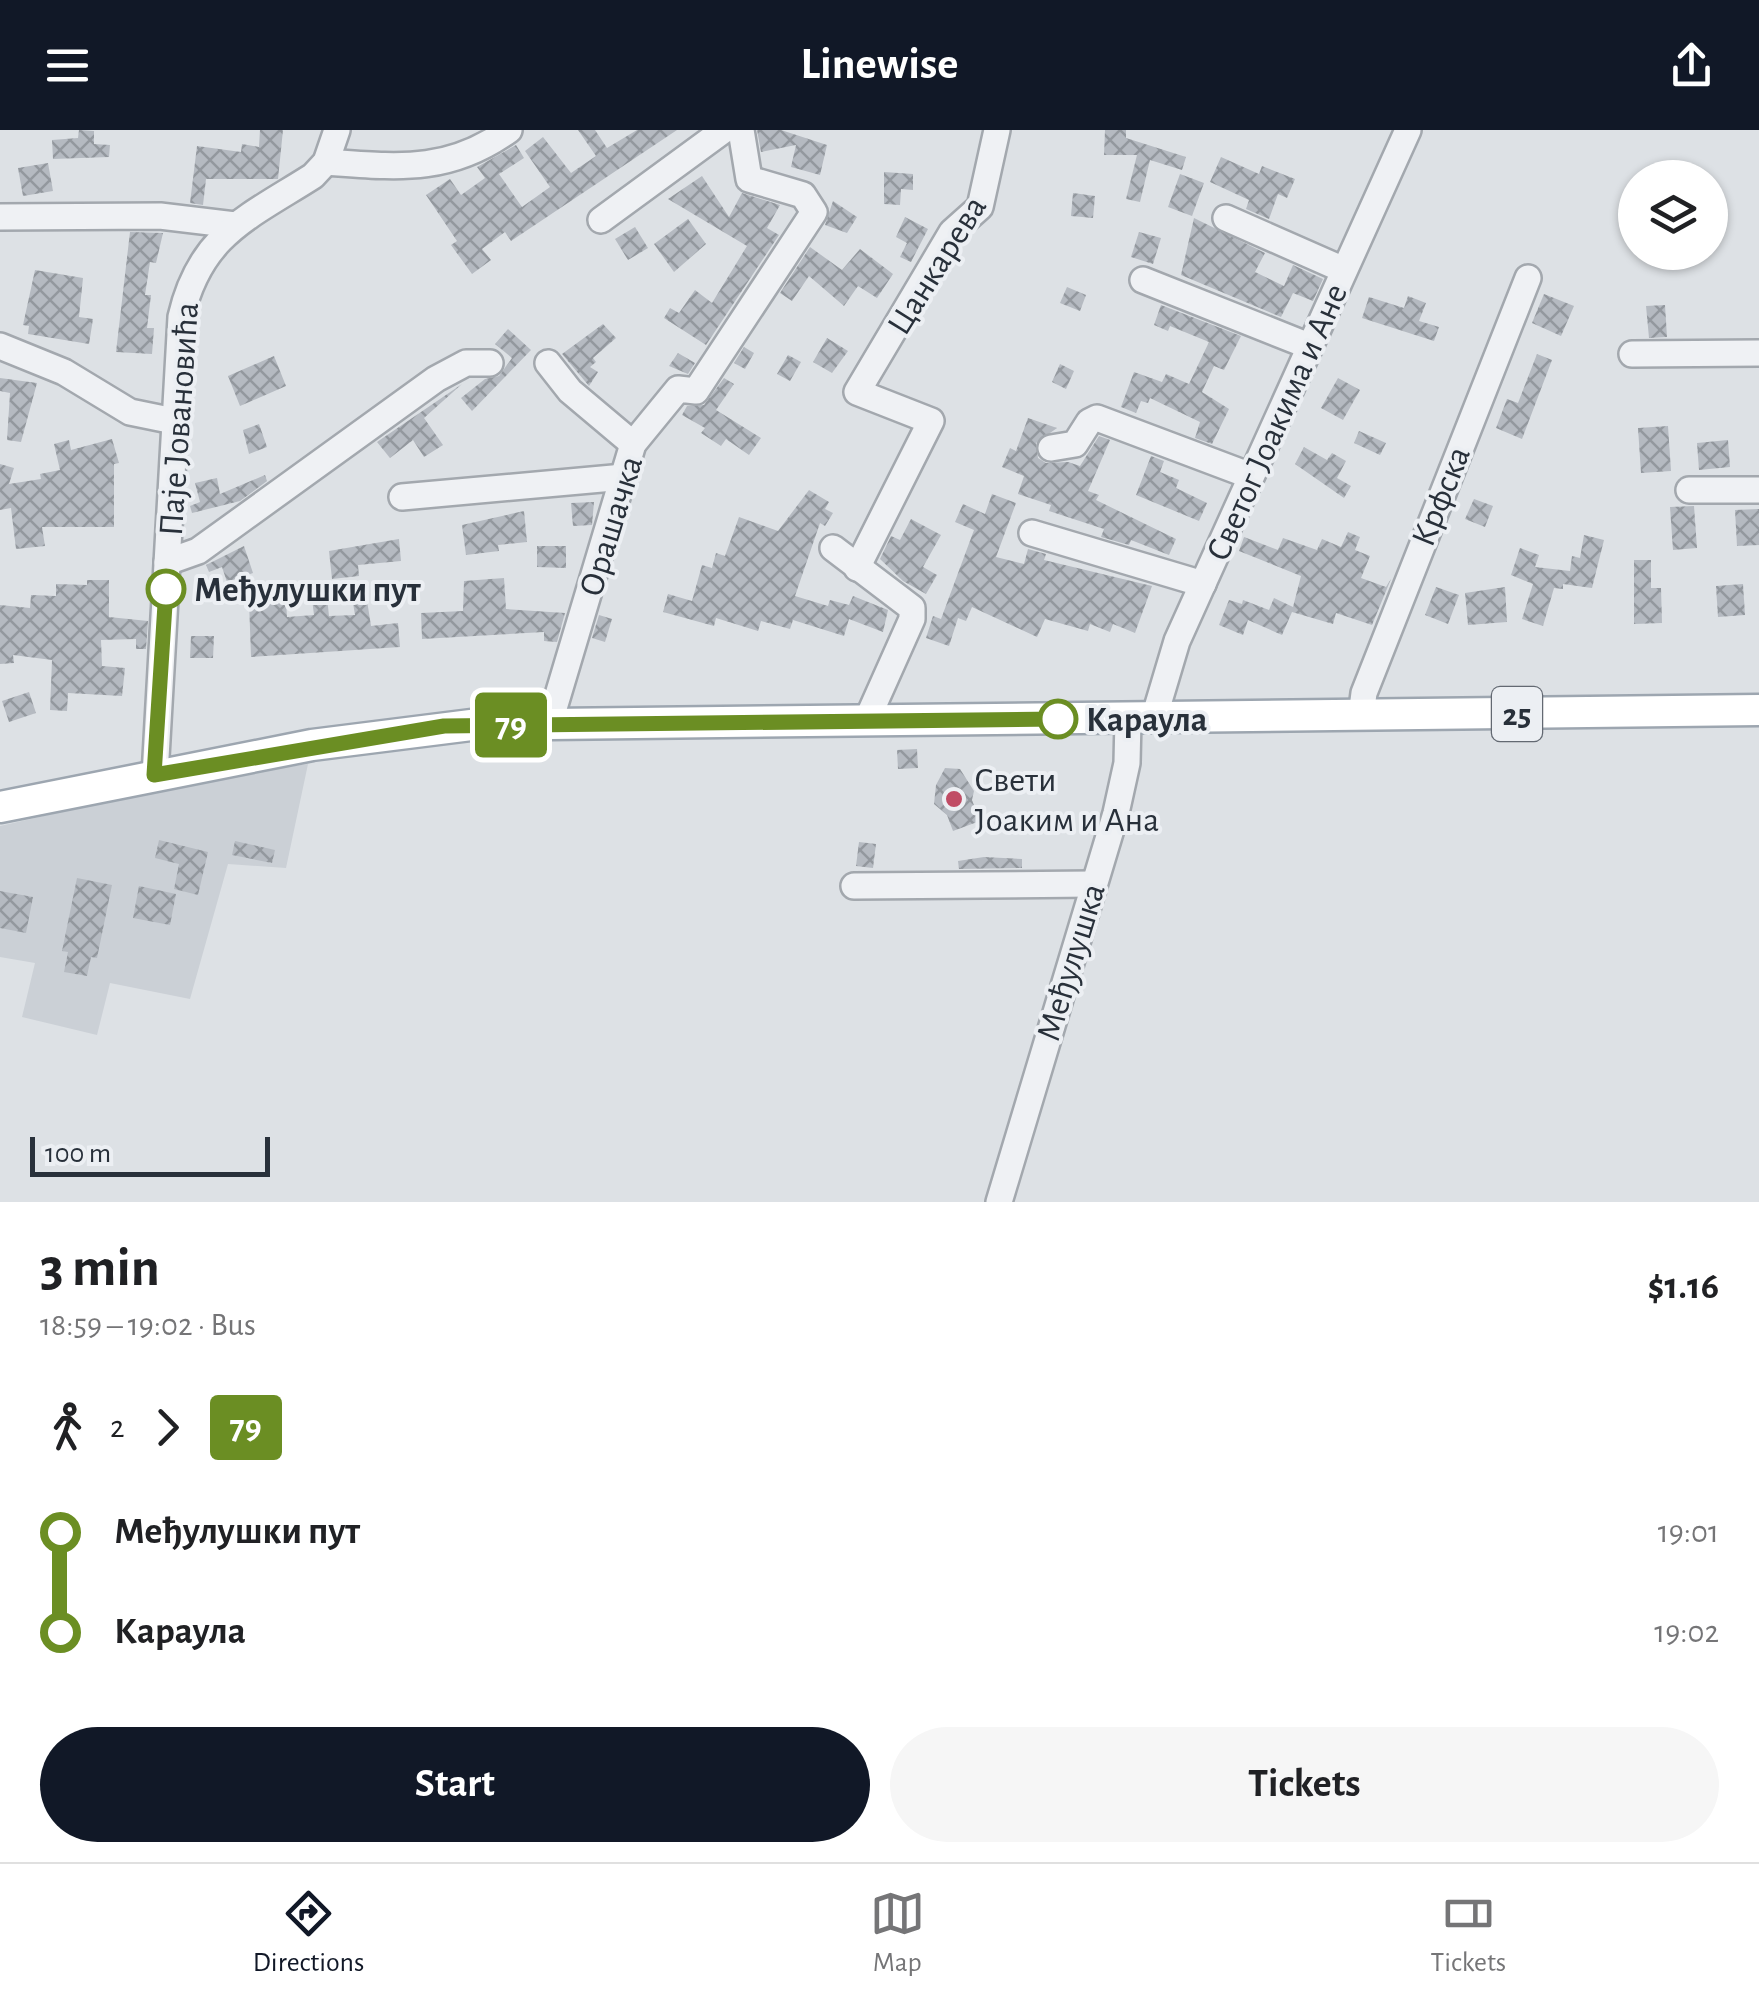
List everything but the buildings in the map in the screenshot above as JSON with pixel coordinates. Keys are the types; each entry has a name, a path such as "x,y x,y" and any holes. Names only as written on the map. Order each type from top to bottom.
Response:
{"main road":[{"name":"25","path":"0,807 154,775 410,730 1759,710"}],"street":[{"path":"337,130 326,162 413,168 468,155 509,130"},
{"path":"601,220 724,130"},
{"name":"Орашачка","path":"549,725 634,444 678,389 696,391 814,212 803,195 749,179 742,130"},
{"name":"Цанкарева","path":"856,568 931,421 857,392 952,232 980,207 997,130"},
{"name":"Светог Јоакима и Ане","path":"1141,719 1164,677 1202,584 1408,130"},
{"name":"Паје Јовановића","path":"154,775 181,316 188,286 212,244 313,176 326,162"},
{"path":"0,216 160,216 236,226"},
{"path":"1226,218 1344,270"},
{"name":"Крфска","path":"1361,716 1364,693 1528,278"},
{"path":"1142,280 1309,346"},
{"path":"0,346 64,372 130,412 174,420"},
{"path":"1632,354 1759,353"},
{"path":"168,562 198,551 436,379 466,363 490,362"},
{"path":"548,363 570,391 634,444"},
{"path":"1051,448 1075,444 1089,422 1097,418 1251,476"},
{"path":"402,497 624,478"},
{"path":"1689,490 1759,490"},
{"path":"1032,533 1202,584"},
{"path":"833,548 905,600 913,614 866,722"},
{"name":"Међулушка","path":"998,1202 1141,719"},
{"path":"854,886 1093,884"}],"shaded area":[{"path":"308,764 286,868 228,864 190,999 110,983 97,1035 22,1017 35,963 0,957 0,826 196,781"}],"bus line":[{"name":"79","path":"166,589 154,775 312,745 444,726 1058,719"}],"place":[{"name":"Међулушки пут","path":"166,589"},
{"name":"Караула","path":"1058,719"},
{"name":"Свети Јоаким и Ана","path":"954,799"}]}
